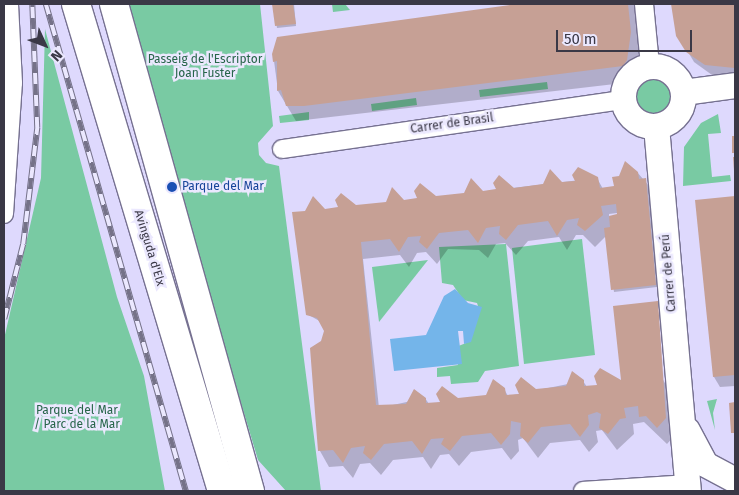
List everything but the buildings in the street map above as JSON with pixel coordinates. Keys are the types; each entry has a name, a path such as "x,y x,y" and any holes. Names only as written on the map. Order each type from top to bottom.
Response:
{"main road":[{"name":"Avinguda d'Elx","path":"76,4 222,491"},
{"path":"114,4 245,479 263,491"}],"street":[{"path":"4,214 10,168 9,4"},
{"path":"644,4 650,65"},
{"path":"650,65 670,71 683,92 679,111 656,126 637,122 623,100 628,79 650,65"},
{"path":"683,92 735,85"},
{"name":"Carrer de Brasil","path":"282,149 623,100"},
{"name":"Carrer de Perú","path":"656,126 688,488"},
{"name":"Carrer de Perú","path":"682,419 706,464 735,480"},
{"path":"582,491 688,488 735,480"}],"green space":[{"name":"Passeig de l'Escriptor Joan Fuster","path":"122,4 260,4 273,126 258,143 259,155 266,163 279,166 321,491 286,491 258,460"},
{"path":"332,4 345,4 350,10 333,12"},
{"name":"Parque del Mar / Parc de la Mar","path":"45,29 117,297 144,376 165,491 4,491 4,339 41,178"},
{"path":"653,77 666,83 672,96 666,109 653,115 640,109 634,96 640,83"},
{"path":"547,82 548,89 480,97 479,90"},
{"path":"416,98 417,105 372,111 371,104"},
{"path":"309,112 309,120 280,123 279,116"},
{"path":"718,114 721,133 708,134 712,177 730,175 731,181 683,186 684,147 701,123"},
{"path":"582,239 595,355 524,364 512,248"},
{"path":"506,244 519,366 485,371 478,382 451,384 450,376 437,377 437,368 458,365 456,347 466,343 479,309 477,303 463,300 453,285 442,283 439,247"},
{"path":"428,260 379,322 372,267"},
{"path":"717,399 713,413 715,430 707,401"}],"water":[{"path":"455,289 468,303 482,307 471,342 464,344 463,331 458,331 462,364 394,371 390,339 426,335 444,296"}],"railway":[{"path":"4,319 23,244 37,128 32,4"},
{"path":"46,4 186,491"}],"place":[{"name":"Parque del Mar","path":"172,187"}]}
